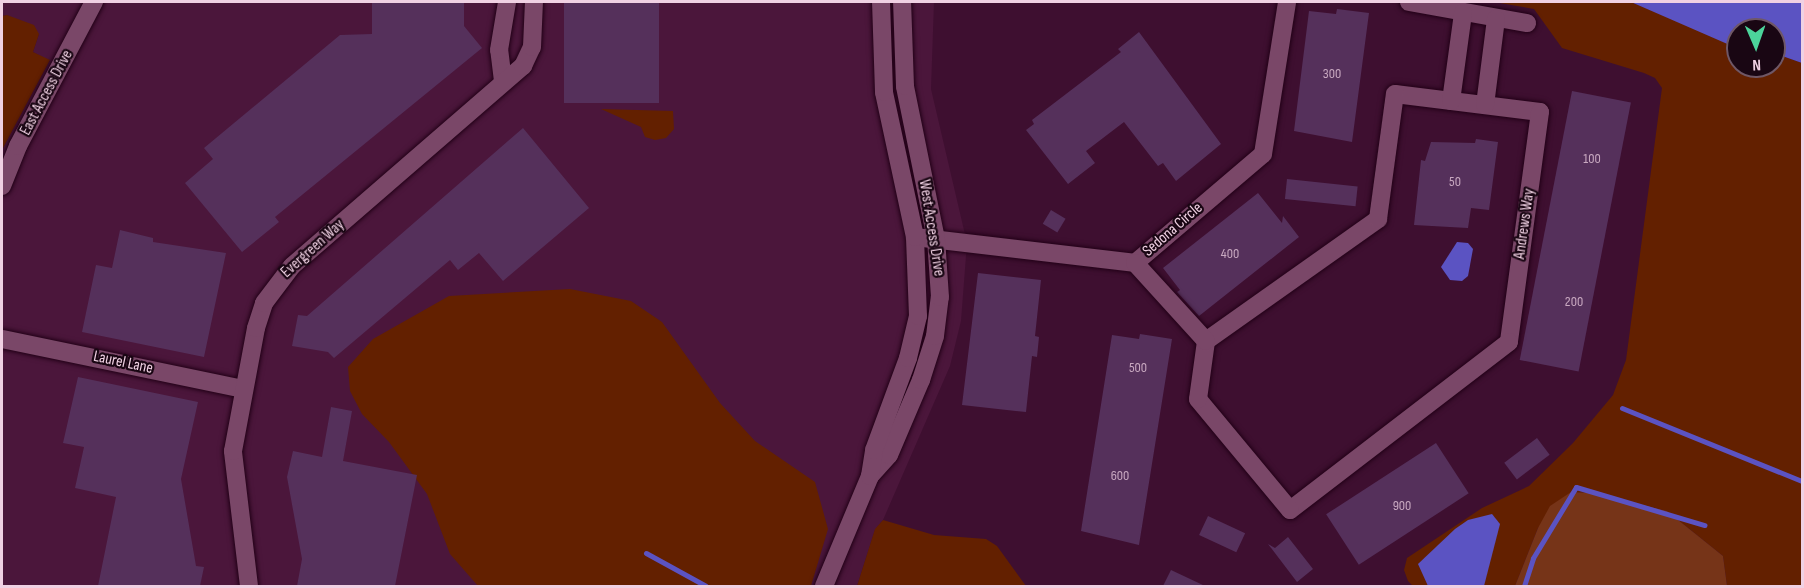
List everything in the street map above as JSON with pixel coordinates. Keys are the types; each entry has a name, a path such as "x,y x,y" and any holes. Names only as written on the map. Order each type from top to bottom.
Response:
{"street":[{"name":"East Access Drive","path":"2,186 18,146 94,2"},
{"path":"503,81 499,50 507,2"},
{"name":"Evergreen Way","path":"249,586 233,466 234,439 259,316 281,278 486,100 503,81 519,70 531,52 534,2"},
{"name":"West Access Drive","path":"825,584 870,476 874,450 916,330 920,290 915,237 884,92 881,2"},
{"name":"West Access Drive","path":"870,476 889,455 931,353 940,297 936,239 905,86 902,2"},
{"name":"Sedona Circle","path":"915,237 1135,263 1263,153 1287,2"},
{"path":"1409,2 1463,14 1527,23"},
{"path":"1451,101 1463,14"},
{"path":"1485,105 1496,18"},
{"name":"Andrews Way","path":"1395,94 1485,105 1540,112 1509,342 1290,510 1198,399 1206,341 1378,219 1395,94"},
{"path":"1135,263 1206,341"},
{"name":"Laurel Lane","path":"2,339 243,389"}],"shaded area":[{"path":"2,2 934,2 931,89 967,243 961,321 950,366 883,520 875,530 857,586 2,586 2,150 50,61 33,52 39,34 7,15 2,16"},
{"path":"1494,2 1631,2 1726,42 1726,78 1786,78 1786,57 1802,63 1802,586 1727,586 1723,556 1667,511 1594,493 1571,492 1538,528 1515,586 1413,586 1408,581 1404,570 1407,558 1482,508 1529,486 1573,443 1613,395 1626,360 1662,88 1655,78 1644,73 1562,48 1534,9"},
{"path":"1631,2 1802,2 1802,63 1786,57 1786,18 1726,18 1726,43"},
{"path":"7,15 34,25 39,34 33,52 50,60 2,150 2,16"},
{"path":"601,109 673,111 674,129 666,138 655,140 645,137 641,127"},
{"path":"1457,242 1468,243 1473,249 1468,276 1462,281 1450,280 1441,267"},
{"path":"570,289 631,301 662,322 720,403 755,441 815,482 828,529 811,586 478,586 450,554 427,494 389,442 362,414 350,391 348,367 373,339 449,296"},
{"path":"1571,492 1594,493 1667,511 1723,556 1727,586 1515,586 1538,528 1550,506"},
{"path":"1492,514 1500,524 1484,586 1428,586 1418,564 1455,529 1468,520"},
{"path":"883,520 934,535 986,539 997,546 1026,586 857,586 875,529"}],"building":[{"path":"372,2 464,2 464,26 482,48 275,217 279,222 242,252 185,183 213,159 204,148 340,35 372,34"},
{"path":"564,2 659,2 659,103 564,103"},
{"path":"1337,9 1369,13 1352,142 1294,131 1309,11 1336,14"},
{"path":"1139,32 1221,144 1176,181 1163,163 1158,166 1124,122 1086,151 1095,163 1068,184 1026,130 1034,124 1032,120 1121,52 1118,49"},
{"path":"1572,91 1631,102 1579,371 1520,360"},
{"path":"523,128 589,208 503,281 479,253 458,270 450,260 334,358 328,352 292,346 298,315 307,316"},
{"path":"1476,139 1498,142 1489,210 1471,208 1468,228 1414,225 1421,160 1425,161 1431,142 1475,143"},
{"path":"1287,179 1358,186 1356,206 1285,199"},
{"path":"1258,193 1282,223 1283,216 1299,237 1199,316 1177,292 1180,290 1163,268"},
{"path":"1051,210 1066,219 1057,232 1043,224"},
{"path":"120,230 153,238 153,242 226,253 204,357 82,332 96,265 112,268"},
{"path":"978,273 1041,280 1035,336 1039,337 1037,357 1032,356 1026,412 962,405"},
{"path":"1140,334 1172,339 1139,545 1081,531 1112,335 1139,339"},
{"path":"78,377 198,402 181,479 196,566 204,567 200,586 98,586 116,497 75,488 84,447 63,443"},
{"path":"331,407 352,411 343,461 417,475 395,586 297,586 302,559 287,477 293,451 322,457"},
{"path":"1537,438 1550,455 1517,479 1504,463"},
{"path":"1436,443 1469,493 1359,565 1326,514"},
{"path":"1208,516 1245,533 1236,552 1199,535"},
{"path":"1288,537 1313,569 1297,582 1268,544 1275,548"},
{"path":"1171,570 1205,586 1163,586"}],"waterway":[{"path":"1622,408 1802,481"},
{"path":"1524,586 1533,558 1576,487 1704,525"},
{"path":"646,553 706,586"}]}
